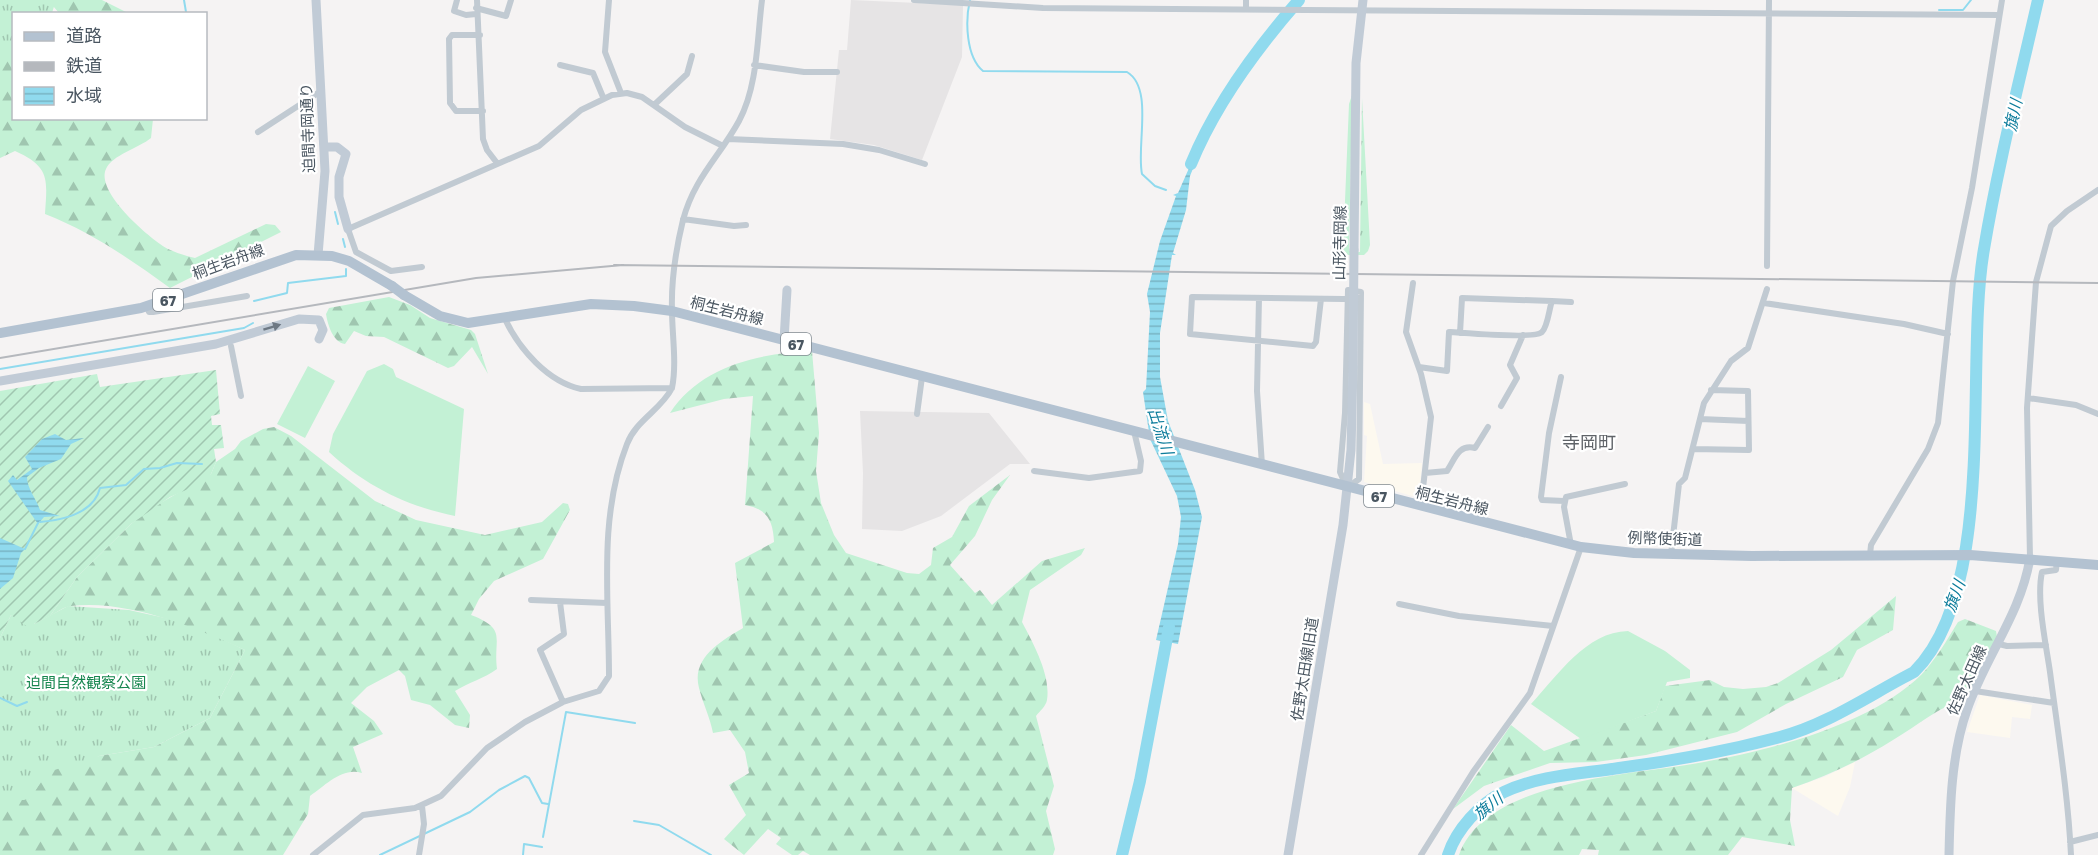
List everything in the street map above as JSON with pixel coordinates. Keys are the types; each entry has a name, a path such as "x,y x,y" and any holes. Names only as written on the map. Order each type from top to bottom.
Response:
{"main road":[{"name":"桐生岩舟線","path":"0,333 146,306 284,257 318,255 340,258 358,264 434,313 456,321 473,323 505,319 591,304 672,311 1576,546"},
{"name":"例幣使街道","path":"1576,546 1671,554 1781,556 1932,554 2057,560 2098,565"}],"street":[{"name":"迫間寺岡通り","path":"316,0 324,147 324,200 318,255"},
{"path":"457,0 454,11 466,15 476,11 506,16 511,0"},
{"path":"477,0 484,145 497,163"},
{"path":"609,0 605,52 621,93"},
{"path":"313,855 363,815 422,806 441,796 487,748 525,722 564,702 599,691 606,683 609,676 609,512 627,443 637,425 667,398 672,388 674,263 683,219 689,200 703,172 728,139 743,113 754,65 762,0"},
{"path":"914,0 1043,8 1309,10 1362,5 1999,15"},
{"path":"1043,0 1043,8"},
{"path":"1246,0 1246,9"},
{"path":"1767,266 1769,0"},
{"path":"1870,555 1872,545 1933,438 1938,423 1957,257 1972,188 2002,0"},
{"name":"山形寺岡線","path":"1347,488 1351,450 1353,368 1356,63 1362,5"},
{"path":"480,35 452,35 449,39 450,102 456,111 483,111"},
{"path":"654,105 687,74 693,56"},
{"path":"560,65 593,73 603,97"},
{"path":"754,65 804,72 837,72"},
{"path":"258,132 321,91"},
{"path":"348,229 379,218 539,146 581,110 603,97 621,93 638,95 684,127 723,146"},
{"path":"728,139 843,144 872,148 925,164"},
{"path":"324,147 336,147 346,154 339,177 339,197 356,252 391,271 422,267"},
{"path":"2025,558 2028,398 2036,282 2047,232 2067,211 2098,190"},
{"path":"683,219 734,226 746,225"},
{"path":"1413,283 1406,332 1419,368 1431,417 1420,507"},
{"path":"1671,554 1679,484 1685,478 1704,403 1731,361 1748,348 1767,289"},
{"path":"784,340 787,290"},
{"path":"1348,290 1360,291 1359,477 1358,481 1347,488 1340,476 1345,412 1348,290"},
{"path":"146,306 149,312 153,312 247,296"},
{"path":"1321,299 1315,344 1194,337 1190,332 1192,297 1321,299 1346,300"},
{"path":"1258,298 1257,391 1262,466"},
{"path":"1460,333 1462,298 1571,302"},
{"path":"1419,368 1447,371 1449,332 1538,335 1544,330 1552,301"},
{"path":"1764,303 1904,324 1948,334"},
{"path":"0,381 216,344 285,323 313,318 320,320 323,326 318,339"},
{"path":"505,319 552,378 568,386 581,389 672,388"},
{"path":"1502,406 1517,378 1510,365 1523,335"},
{"path":"216,344 231,346 241,396"},
{"path":"917,414 922,376"},
{"path":"1561,377 1549,433 1541,497 1542,500 1564,501"},
{"path":"1693,449 1749,450 1748,392 1711,390"},
{"path":"2028,398 2076,405 2098,414"},
{"path":"1700,419 1748,421"},
{"path":"1425,473 1447,471 1458,451 1468,447 1475,448 1488,427"},
{"path":"1034,471 1089,478 1140,471 1141,461 1134,431"},
{"path":"1564,501 1569,495 1625,484"},
{"name":"佐野太田線旧道","path":"1288,855 1343,525 1347,488"},
{"path":"1421,855 1473,772 1530,693 1553,626 1576,546 1564,501"},
{"name":"佐野太田線","path":"1949,855 1950,812 1960,733 1975,692 2021,596 2025,558"},
{"path":"2057,560 2056,570 2044,570 2042,574 2046,645 2071,855"},
{"path":"531,600 608,603"},
{"path":"560,602 564,634 540,650 564,702"},
{"path":"1399,604 1459,616 1553,626"},
{"path":"1999,644 2007,646 2046,645"},
{"path":"1975,692 2054,704"},
{"path":"419,855 424,824 422,806"},
{"path":"2070,842 2098,835"}],"shaded area":[{"path":"851,0 963,5 962,57 922,160 874,145 830,139 839,50 847,50"},
{"path":"1364,402 1370,404 1383,464 1422,463 1419,498 1364,482 1367,436 1364,435"},
{"path":"860,411 989,413 1030,464 1010,464 941,516 902,531 862,529 863,473"},
{"path":"1980,695 2032,705 2030,719 2012,717 2010,738 1967,732"},
{"path":"1855,762 1850,787 1838,816 1792,788 1824,777"}],"green space":[{"path":"0,0 56,0 52,12 12,12 12,84 0,88"},
{"path":"48,0 102,0 126,12 58,12"},
{"path":"0,54 12,61 12,120 153,120 151,138 109,164 105,179 116,202 126,214 160,244 195,258 266,224 275,225 281,232 170,288 94,238 45,214 46,183 41,169 35,163 15,151 0,158"},
{"path":"1352,95 1349,251 1360,252 1362,98 1370,245 1364,255 1348,255 1343,249 1349,104"},
{"path":"389,297 410,305 430,318 471,330 475,334 488,374 472,347 454,366 448,368 384,337 366,336 354,331 345,344 334,337 326,314 329,308"},
{"path":"812,351 819,433 816,471 821,503 834,535 846,553 907,573 919,574 931,565 933,548 952,537 969,506 1010,475 992,500 975,536 950,565 975,593 980,590 992,605 1042,561 1085,548 1081,555 1030,590 1022,622 1044,670 1048,690 1046,702 1036,716 1054,786 1046,811 1055,849 1053,855 810,855 803,851 798,855 792,855 776,844 781,838 768,829 744,855 724,839 746,815 729,785 749,773 745,752 730,730 713,733 699,688 699,668 717,645 743,628 735,563 774,542 773,534 770,522 764,513 745,505 753,396 724,399 670,413 683,397 714,373 752,359"},
{"path":"384,364 393,369 396,377 464,409 455,516 420,507 372,485 329,452 333,434 367,371"},
{"path":"308,366 335,381 305,438 277,424"},
{"path":"216,370 220,414 211,416 212,425 221,425 224,448 214,449 216,462 211,474 202,483 170,497 131,524 77,577 50,616 28,627 11,615 0,638 0,391 97,374 100,387"},
{"path":"274,427 291,436 375,501 416,520 485,535 542,522 563,503 568,504 570,510 543,559 494,581 479,599 471,615 483,620 494,630 497,669 455,691 470,715 469,728 455,725 430,705 411,700 405,676 399,670 367,687 351,703 374,721 383,734 353,747 362,773 341,775 310,796 308,814 283,855 0,855 0,800 29,800 48,772 99,756 154,747 210,718 245,650 182,624 137,611 92,605 71,606 50,616 77,577 131,524 150,509 211,474 216,462 235,449 241,441 263,429"},
{"path":"1896,596 1893,630 1857,650 1843,677 1786,704 1737,732 1646,755 1596,762 1550,763 1484,786 1453,809 1511,725 1544,751 1656,711 1665,686 1710,680 1724,687 1743,689 1766,687 1778,683 1831,650"},
{"name":"迫間自然観察公園","path":"68,606 129,610 188,623 245,650 210,718 154,747 99,756 29,800 0,800 0,638 11,615 34,624"},
{"path":"1965,619 1996,631 1997,637 1966,698 1938,711 1856,761 1792,788 1790,820 1795,846 1742,837 1728,855 1598,855 1599,850 1582,849 1579,855 1459,855 1475,829 1499,810 1531,795 1567,784 1731,757 1790,742 1849,721 1901,692 1922,674 1937,656 1958,622"},
{"path":"1628,631 1665,651 1690,670 1690,678 1667,682 1656,711 1581,739 1531,704 1562,668 1586,647 1613,633"}],"water":[{"path":"1197,150 1200,151 1190,176 1186,210 1173,253 1176,255 1172,255 1160,333 1160,377 1168,421 1195,490 1202,517 1178,644 1156,640 1178,544 1181,517 1177,496 1150,439 1143,392 1146,389 1150,312 1147,294 1160,241 1176,196 1173,195 1178,193"},
{"path":"55,434 66,440 84,438 71,444 61,459 39,468 27,477 40,510 60,516 44,517 38,524 8,481 13,475 17,480 32,469 25,457 42,439"},
{"path":"0,538 25,549 21,553 13,578 0,589"}],"waterway":[{"path":"184,0 186,12"},
{"path":"970,0 968,38 973,57 983,71 1127,72 1135,80 1142,104 1142,174 1155,186 1166,190"},
{"name":"出流川","path":"1191,164 1212,120 1238,78 1299,0"},
{"path":"1939,10 1963,10 1971,0"},
{"name":"旗川","path":"1448,855 1457,836 1470,818 1486,803 1504,792 1546,779 1700,755 1797,732 1832,717 1914,672 1941,634 1958,586 1968,531 1973,472 1979,296 1984,249 2002,155 2038,0"},
{"path":"335,212 338,224"},
{"path":"343,239 345,247"},
{"path":"254,301 287,293 288,283 346,276 346,269"},
{"path":"0,369 244,328 253,323"},
{"path":"40,522 76,514 91,504 100,488 126,485 144,469 160,468 177,463 202,464"},
{"path":"25,549 38,523"},
{"name":"出流川","path":"1122,855 1140,781 1169,627"},
{"path":"0,698 17,706 27,702"},
{"path":"543,837 566,712 635,723"},
{"path":"380,855 470,812 499,790 525,776 529,778 542,803 548,804"},
{"path":"634,821 659,825 711,855"},
{"path":"523,855 524,844 542,847"}],"railway":[{"path":"614,265 2098,283"},
{"path":"0,358 476,278 623,265"}],"district":[{"name":"寺岡町","path":"1589,442"}]}
